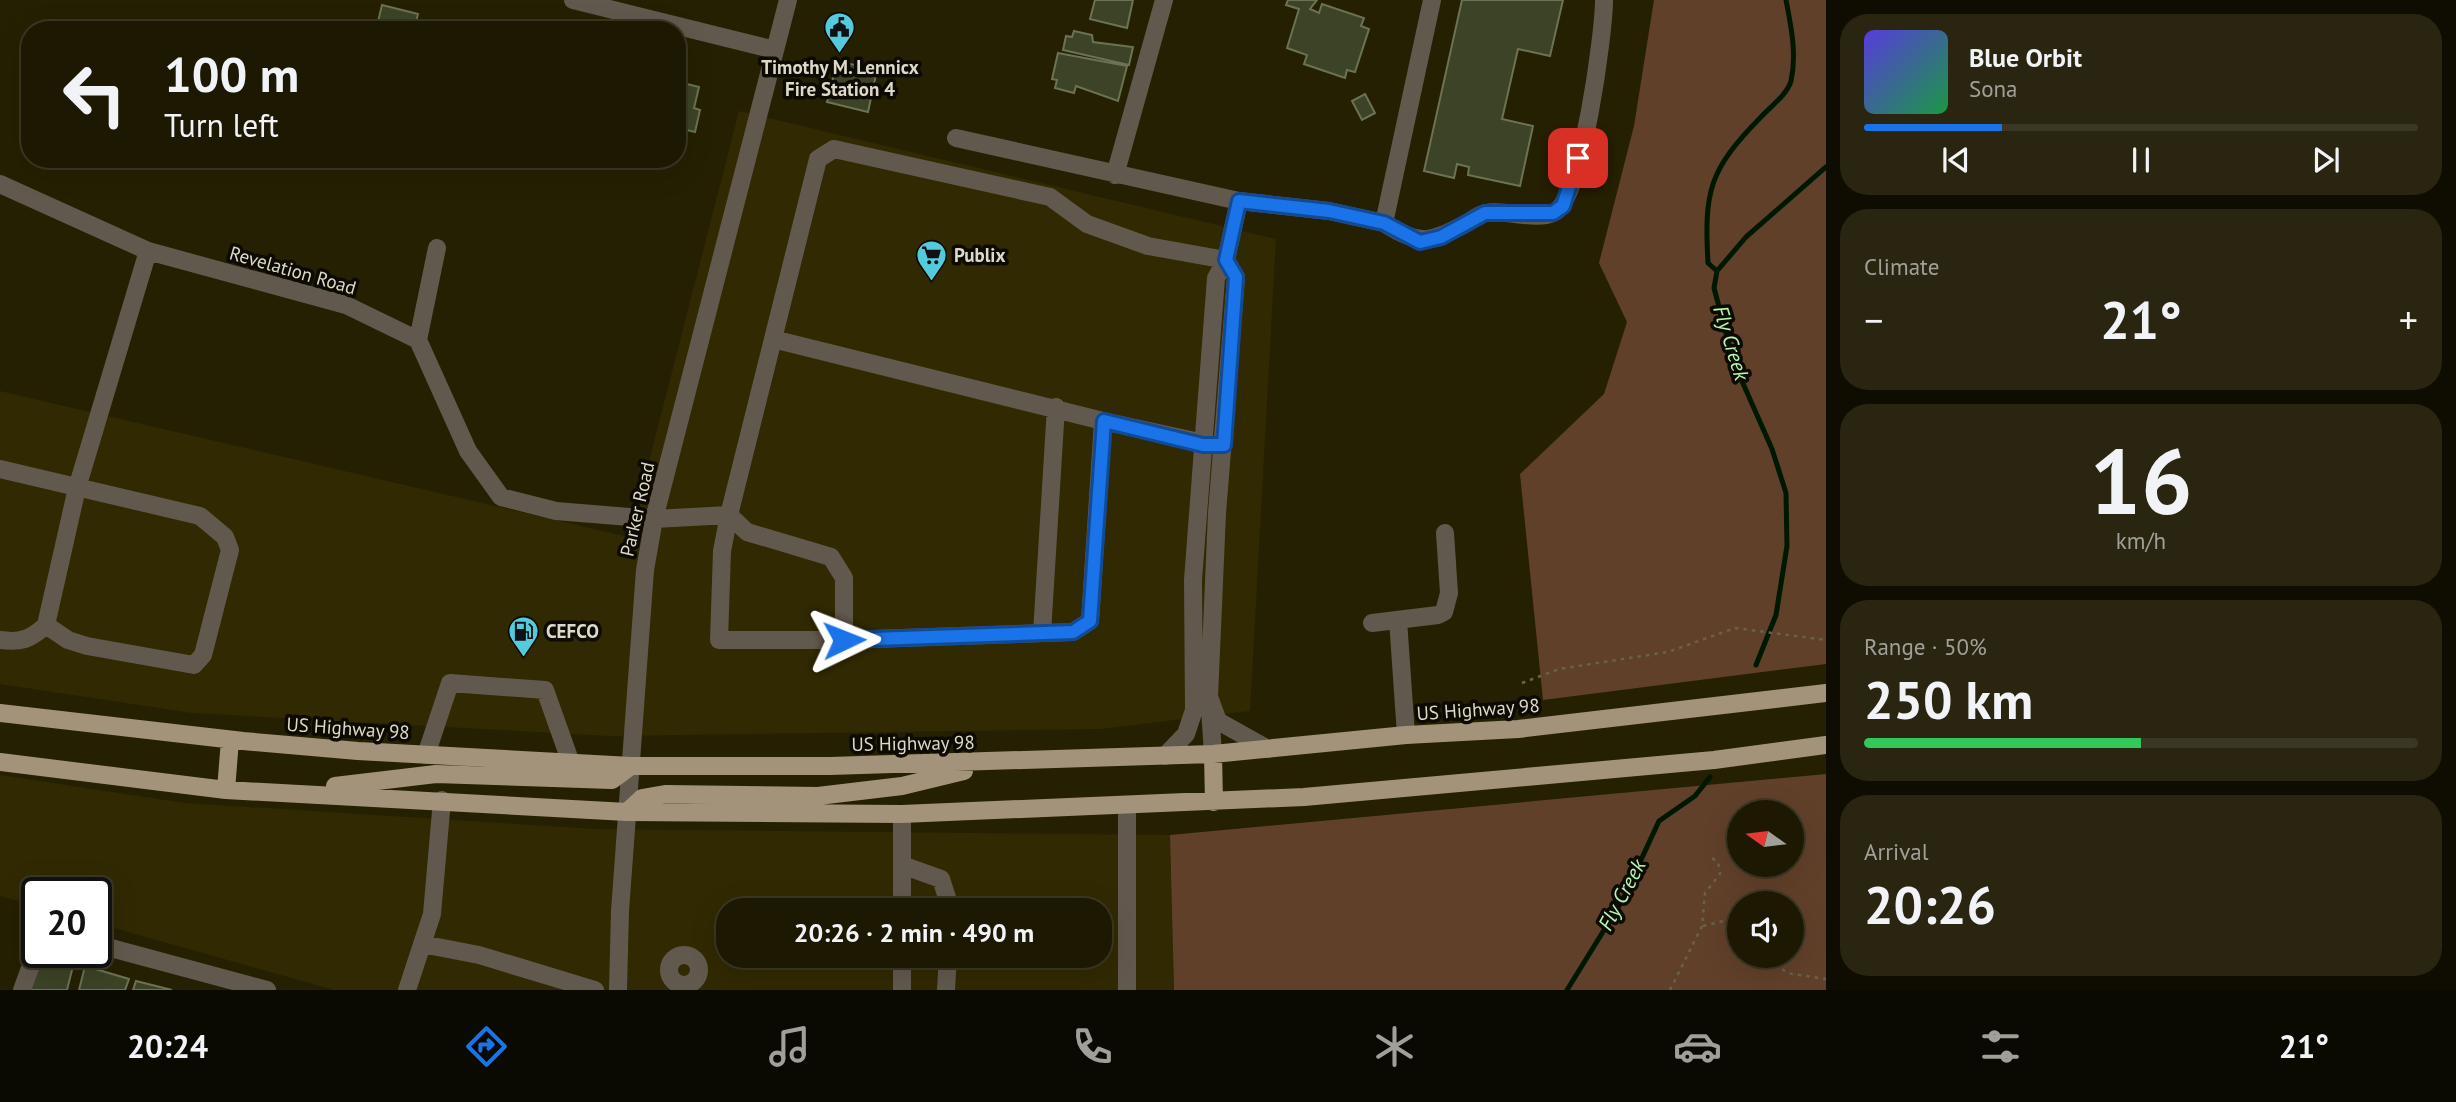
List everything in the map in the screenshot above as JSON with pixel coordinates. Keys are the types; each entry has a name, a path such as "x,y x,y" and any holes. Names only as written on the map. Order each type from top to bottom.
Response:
{"main road":[{"name":"US Highway 98","path":"0,713 230,740 426,755 631,766 1002,762 1213,754 1406,735 1518,729 1826,693"},
{"path":"226,790 230,740"},
{"path":"0,762 226,790 627,812 902,814 1128,807 1304,797 1714,760 1826,745"},
{"path":"1213,754 1214,802"},
{"path":"627,812 642,798 665,793 818,796 902,786 1002,762"},
{"path":"286,793 436,774 612,780 631,766"}],"street":[{"path":"573,0 658,21"},
{"name":"Parker Road","path":"618,990 643,588 654,519 788,0"},
{"path":"1115,175 1164,0"},
{"path":"1384,223 1432,0"},
{"path":"956,138 1239,201 1329,211 1384,223 1420,242 1441,237 1485,213 1553,213 1563,206 1572,182 1596,85 1604,30 1604,0"},
{"path":"686,28 775,50"},
{"path":"1104,421 1090,621 1073,632 844,640 719,640 722,551 729,514 818,159 834,149 1050,197 1087,224 1148,246 1226,260 1236,277 1217,513 1209,697 1213,754"},
{"name":"Revelation Road","path":"0,184 148,251 346,305 418,340"},
{"path":"1166,756 1186,734 1194,710 1193,580 1216,278 1226,260 1239,201"},
{"path":"436,248 418,340 468,451 501,497 556,511 654,519 729,514 747,532 831,557 844,578 844,640"},
{"path":"0,639 17,643 33,637 46,625 77,488 148,251"},
{"path":"773,339 1203,445 1224,445"},
{"path":"1042,633 1056,407"},
{"path":"0,469 200,516 225,537 230,550 203,655 194,666 87,646 68,640 46,625"},
{"path":"1372,623 1438,615 1447,606 1449,593 1445,533"},
{"path":"1398,620 1406,735"},
{"path":"426,755 450,682 545,690 571,762"},
{"path":"1209,697 1219,721 1268,749"},
{"path":"407,990 432,914 442,800"},
{"path":"1127,990 1128,807"},
{"path":"902,814 902,898"},
{"path":"902,865 941,879 947,898"},
{"path":"422,944 479,955 595,990"},
{"path":"112,948 267,990"},
{"path":"22,990 30,968"},
{"path":"902,968 902,990"},
{"path":"946,990 947,968"}],"path":[{"path":"1522,683 1559,669 1668,652 1735,628 1826,640"},
{"path":"1670,990 1702,926 1705,893 1720,874 1718,862 1709,856"},
{"path":"1702,926 1727,920"},
{"path":"1781,968 1787,973 1826,979"}],"shaded area":[{"path":"1654,0 1826,0 1826,664 1543,700 1520,474 1604,394 1627,322 1599,263 1634,126"},
{"path":"739,111 1276,239 1250,711 1101,729 610,736 192,713 0,684 0,391 633,538 644,481"},
{"path":"1826,774 1826,990 1174,990 1170,835"},
{"path":"0,775 185,803 596,829 1170,835 1174,990 334,990 112,928 112,877 21,877 21,902 0,896"}],"building":[{"path":"1095,0 1133,0 1127,28 1090,19"},
{"path":"1288,0 1317,0 1310,9 1319,13 1322,4 1364,18 1361,26 1369,29 1355,72 1347,70 1345,78 1304,64 1307,55 1287,48 1299,9 1286,5"},
{"path":"1462,0 1563,0 1550,56 1518,49 1502,119 1533,126 1520,186 1468,175 1469,167 1457,164 1454,178 1424,171"},
{"path":"382,5 418,14 416,21 378,21"},
{"path":"1074,31 1092,35 1093,42 1133,47 1129,65 1063,50 1066,36 1072,37"},
{"path":"1058,53 1127,66 1118,101 1076,86 1074,93 1055,88 1057,80 1052,79"},
{"path":"837,61 877,70 868,112 827,102"},
{"path":"686,84 699,87 694,108 700,110 695,132 686,130"},
{"path":"1365,94 1375,113 1362,120 1352,101"},
{"path":"36,968 72,968 67,990 30,990"},
{"path":"84,968 129,979 125,990 79,990"},
{"path":"136,981 172,990 133,990"}],"waterway":[{"name":"Fly Creek","path":"1756,665 1776,615 1787,546 1786,493 1772,449 1734,363 1714,288 1717,271 1708,263 1707,217 1713,183 1720,168 1743,136 1782,96 1791,81 1793,50 1786,0"},
{"path":"1717,271 1746,237 1826,167"},
{"name":"Fly Creek","path":"1567,990 1622,901 1659,821 1695,796 1710,777"}],"place":[{"name":"Timothy M. Lennicx Fire Station 4","path":"840,55"},
{"name":"Publix","path":"931,282"},
{"name":"CEFCO","path":"523,658"}],"route":[{"path":"844,640 1073,632 1090,621 1104,421 1203,445 1224,445 1236,277 1226,260 1239,201 1329,211 1384,223 1420,242 1441,237 1485,213 1553,213 1563,206 1578,158"}]}
